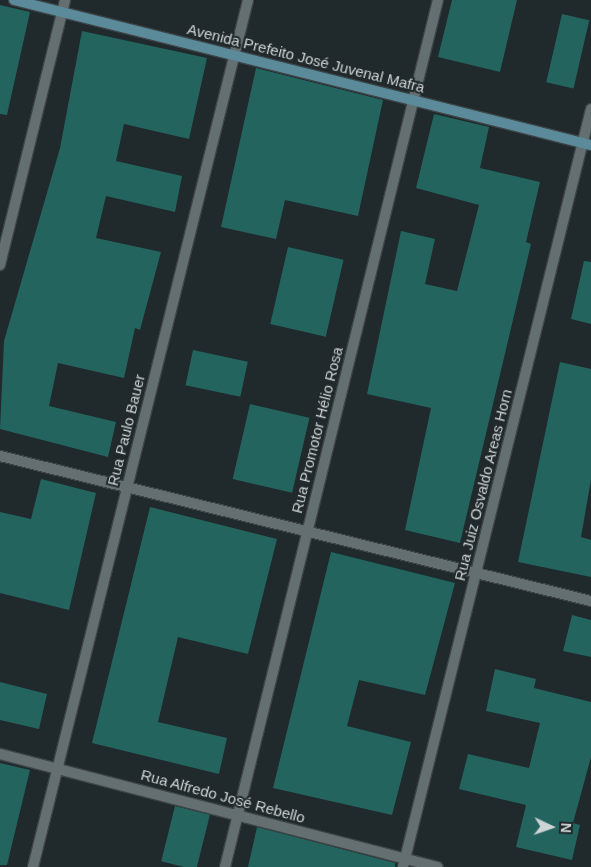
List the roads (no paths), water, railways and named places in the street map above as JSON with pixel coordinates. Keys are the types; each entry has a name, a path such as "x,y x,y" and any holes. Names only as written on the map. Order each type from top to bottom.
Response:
{"main road":[{"name":"Avenida Prefeito José Juvenal Mafra","path":"14,0 587,144"}],"street":[{"path":"0,266 65,0"},
{"name":"Rua Paulo Bauer","path":"33,867 248,0"},
{"name":"Rua Promotor Hélio Rosa","path":"225,867 438,0"},
{"name":"Rua Juiz Osvaldo Areas Horn","path":"404,863 476,573 587,144 591,109"},
{"path":"0,456 591,602"},
{"name":"Rua Alfredo José Rebello","path":"0,754 238,815 404,863 438,867"}]}
